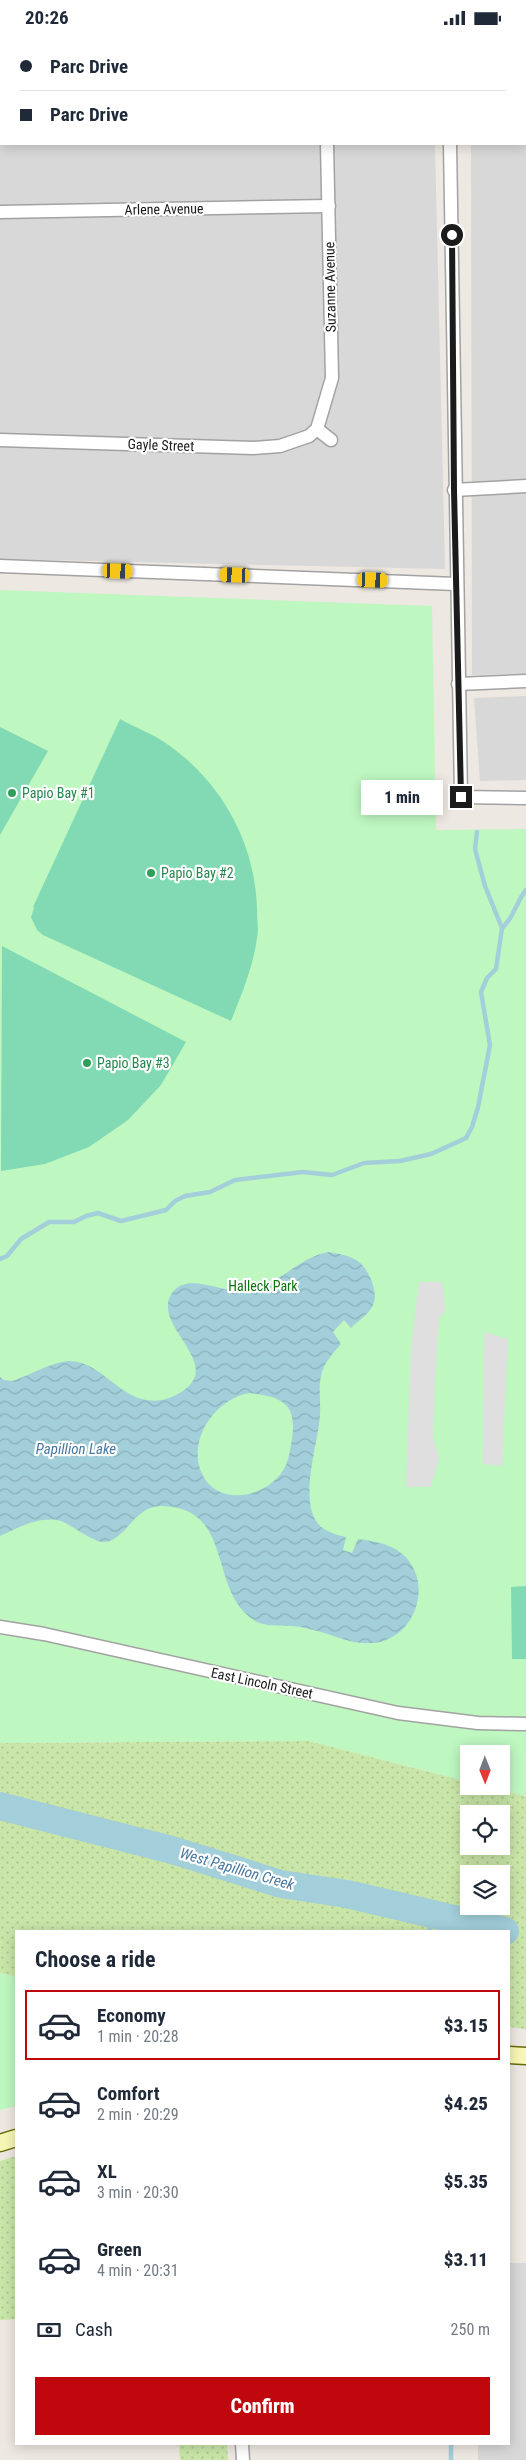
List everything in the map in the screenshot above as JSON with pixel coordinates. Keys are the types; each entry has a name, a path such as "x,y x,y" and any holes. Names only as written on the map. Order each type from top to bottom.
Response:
{"main road":[{"path":"510,2055 526,2056"},
{"path":"0,2143 15,2138"}],"street":[{"name":"Suzanne Avenue","path":"317,429 332,378 327,145"},
{"path":"450,145 454,490 461,797 526,798"},
{"name":"Arlene Avenue","path":"0,212 329,207"},
{"path":"317,429 331,440"},
{"name":"Gayle Street","path":"0,440 253,448 280,446 309,436 317,429"},
{"path":"454,490 526,486"},
{"path":"0,566 456,584"},
{"path":"458,684 526,681"},
{"name":"East Lincoln Street","path":"0,1627 44,1634 398,1713 478,1723 526,1725"},
{"path":"242,2445 243,2460"}],"shaded area":[{"path":"0,145 435,145 445,569 0,559"},
{"path":"471,145 526,145 526,674 472,675"},
{"path":"526,696 526,780 480,781 474,698"},
{"path":"419,1282 442,1282 444,1294 445,1310 439,1319 433,1438 439,1458 431,1487 406,1487 411,1347"},
{"path":"484,1332 508,1339 502,1466 483,1464"},
{"path":"510,2263 526,2263 526,2460 478,2460 478,2445 510,2445"}],"green space":[{"name":"Halleck Park","path":"0,590 432,606 436,830 526,829 526,1796 510,1792 510,1745 460,1745 460,1780 309,1741 0,1743"},
{"name":"Papio Bay #2","path":"120,719 154,736 184,757 218,794 232,815 242,838 250,861 255,886 258,931 250,970 231,1021 43,935 37,930 31,917 33,907"},
{"name":"Papio Bay #1","path":"0,727 48,751 0,835"},
{"name":"Papio Bay #3","path":"2,946 186,1042 161,1085 128,1120 89,1147 45,1164 1,1171"},
{"path":"526,1586 526,1659 512,1659 511,1587"},
{"path":"309,1741 460,1780 460,1795 510,1795 510,1792 526,1796 526,2029 510,2027 510,1930 15,1930 15,1977 0,1973 0,1743"},
{"path":"0,1973 15,1977 15,2106 0,2110"},
{"path":"15,2156 15,2319 0,2320 0,2161"},
{"path":"179,2445 227,2445 228,2460 180,2460"}],"water":[{"name":"Papillion Lake","path":"329,1252 344,1255 359,1262 372,1282 375,1300 369,1311 351,1328 344,1320 333,1332 341,1344 326,1363 321,1376 319,1427 311,1469 311,1510 316,1521 325,1530 346,1537 343,1550 352,1553 358,1539 375,1542 386,1545 401,1553 412,1565 419,1593 416,1608 400,1632 387,1640 364,1643 349,1641 302,1627 269,1625 257,1622 241,1609 231,1592 211,1536 201,1521 185,1510 161,1506 152,1507 137,1517 119,1536 105,1542 97,1541 64,1522 53,1520 29,1523 0,1536 0,1377 4,1380 12,1381 56,1363 70,1361 83,1363 131,1395 144,1400 159,1400 176,1395 191,1384 196,1372 193,1359 171,1319 168,1306 172,1293 178,1287 195,1283 232,1291 252,1290 264,1286 317,1255","holes":["250,1393 279,1400 290,1410 293,1427 291,1447 286,1464 282,1472 265,1488 242,1495 220,1492 211,1486 203,1476 198,1463 198,1449 201,1436 215,1412 225,1403"]}],"waterway":[{"path":"0,1259 7,1256 21,1239 49,1222 74,1222 98,1213 121,1221 166,1210 175,1201 185,1196 210,1192 235,1180 303,1172 332,1175 364,1163 400,1161 431,1154 466,1138 472,1127 478,1107 490,1045 481,992 487,978 496,969 502,928 485,886 475,849 477,832"},
{"path":"502,928 509,920 526,890"},
{"name":"West Papillion Creek","path":"0,1806 172,1850 281,1884 347,1894 501,1930"},
{"path":"426,1914 430,1930"},
{"path":"451,2445 451,2460"}],"place":[{"name":"Papio Bay #1","path":"12,793"},
{"name":"Papio Bay #2","path":"151,873"},
{"name":"Papio Bay #3","path":"87,1063"}],"route":[{"path":"452,235 454,490 461,797"}]}
